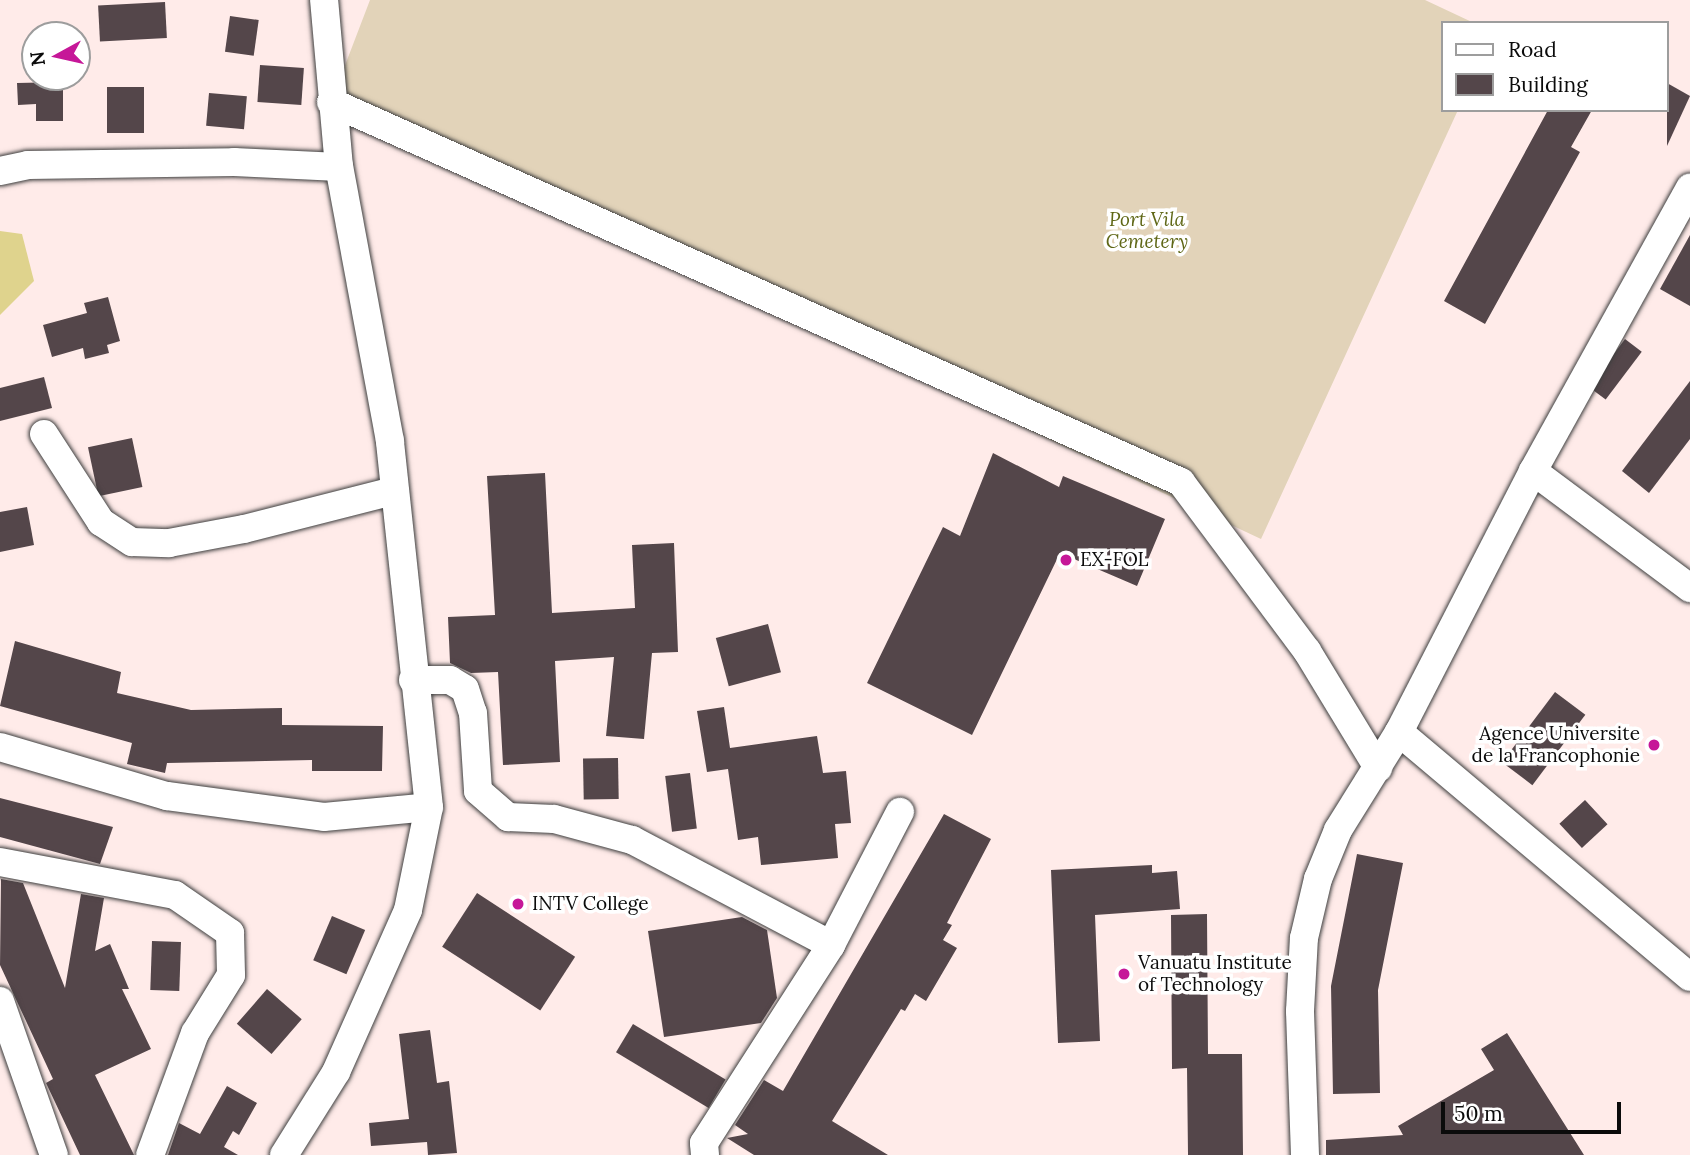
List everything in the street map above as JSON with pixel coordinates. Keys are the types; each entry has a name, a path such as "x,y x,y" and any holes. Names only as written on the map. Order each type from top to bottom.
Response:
{"street":[{"path":"284,1155 336,1072 408,910 429,807 413,680 390,441 339,167 331,102 324,0"},
{"path":"331,102 1181,482 1307,652 1378,768"},
{"path":"0,171 28,165 220,162 339,167"},
{"path":"1305,1155 1300,1011 1304,938 1338,830 1399,732 1533,471 1690,188"},
{"path":"44,433 102,522 132,542 169,543 244,529 393,491"},
{"path":"1533,471 1690,588"},
{"path":"413,680 450,681 465,689 473,713 478,791 508,817 554,819 632,840 831,945"},
{"path":"1399,732 1690,977"},
{"path":"0,747 167,796 324,817 429,807"},
{"path":"705,1155 704,1143 831,945 900,812"},
{"path":"0,862 175,895 230,933 231,975 195,1033 150,1155"},
{"path":"0,1001 54,1155"}],"shaded area":[{"path":"0,231 22,234 34,281 0,315"}],"green space":[{"name":"Port Vila Cemetery","path":"370,0 1425,0 1470,21 1442,21 1442,112 1457,112 1261,539 331,102"}],"building":[{"path":"165,2 167,38 100,41 98,6"},
{"path":"230,16 259,20 254,56 225,52"},
{"path":"260,65 304,68 301,105 257,102"},
{"path":"17,83 21,83 21,91 63,91 63,121 36,121 36,104 18,105"},
{"path":"1669,84 1690,96 1667,146 1667,112"},
{"path":"107,87 144,87 144,133 107,133"},
{"path":"209,93 247,96 244,129 206,126"},
{"path":"1547,112 1591,112 1571,147 1580,152 1485,324 1444,301"},
{"path":"1690,235 1690,306 1660,289"},
{"path":"108,297 120,341 107,345 109,353 85,359 83,348 52,357 43,325 87,313 84,303"},
{"path":"1625,339 1642,352 1606,400 1589,387"},
{"path":"44,377 52,408 0,421 0,388"},
{"path":"1690,381 1690,439 1649,493 1622,471"},
{"path":"132,438 142,487 98,496 88,447"},
{"path":"993,453 1059,487 1063,476 1165,519 1137,586 1060,553 972,735 867,683 943,527 960,536"},
{"path":"545,473 552,613 635,608 632,545 674,543 678,652 652,653 644,739 606,736 614,657 555,661 560,762 503,765 498,672 471,673 450,663 448,617 495,615 487,476"},
{"path":"27,507 34,545 0,552 0,512"},
{"path":"768,624 781,672 729,686 716,638"},
{"path":"15,641 121,672 117,693 191,710 282,708 282,725 383,726 382,771 312,771 312,760 167,763 165,773 127,764 132,743 0,706"},
{"path":"1555,692 1585,715 1532,785 1502,762"},
{"path":"724,707 730,748 817,736 823,773 846,771 851,823 835,824 838,858 761,865 758,837 738,840 728,769 707,772 697,711"},
{"path":"618,758 619,799 584,800 583,759"},
{"path":"690,773 697,829 672,832 665,776"},
{"path":"0,798 113,827 100,864 0,837"},
{"path":"1585,800 1608,824 1582,848 1559,824"},
{"path":"944,814 991,839 947,923 952,925 943,940 957,948 926,1001 915,994 905,1011 901,1009 832,1121 888,1155 754,1155 727,1138 748,1134 735,1125 764,1080 783,1091"},
{"path":"1357,854 1403,863 1378,990 1380,1093 1333,1094 1331,986"},
{"path":"1152,865 1152,873 1177,871 1180,909 1095,915 1100,1041 1058,1043 1051,870"},
{"path":"1,879 23,883 65,988 81,894 104,898 95,951 110,944 129,989 122,989 151,1049 95,1075 134,1155 80,1155 46,1083 53,1079 0,965"},
{"path":"477,893 575,957 540,1010 442,947"},
{"path":"1207,914 1208,1054 1242,1054 1243,1155 1188,1155 1187,1068 1172,1069 1171,915"},
{"path":"332,916 365,930 346,974 313,960"},
{"path":"742,917 767,930 777,998 761,1023 664,1037 648,931"},
{"path":"152,941 181,942 179,991 150,990"},
{"path":"267,989 302,1019 272,1054 237,1024"},
{"path":"633,1024 726,1080 709,1108 616,1052"},
{"path":"430,1030 437,1083 449,1081 457,1153 428,1155 427,1142 371,1146 369,1123 409,1119 399,1034"},
{"path":"1507,1033 1584,1155 1326,1155 1326,1140 1403,1135 1398,1126 1494,1070 1481,1049"},
{"path":"227,1086 257,1103 239,1135 233,1131 224,1147 238,1155 168,1155 179,1123 200,1134"}],"place":[{"name":"EX-FOL","path":"1066,560"},
{"name":"Agence Universite de la Francophonie","path":"1654,745"},
{"name":"INTV College","path":"518,904"},
{"name":"Vanuatu Institute of Technology","path":"1124,974"}]}
